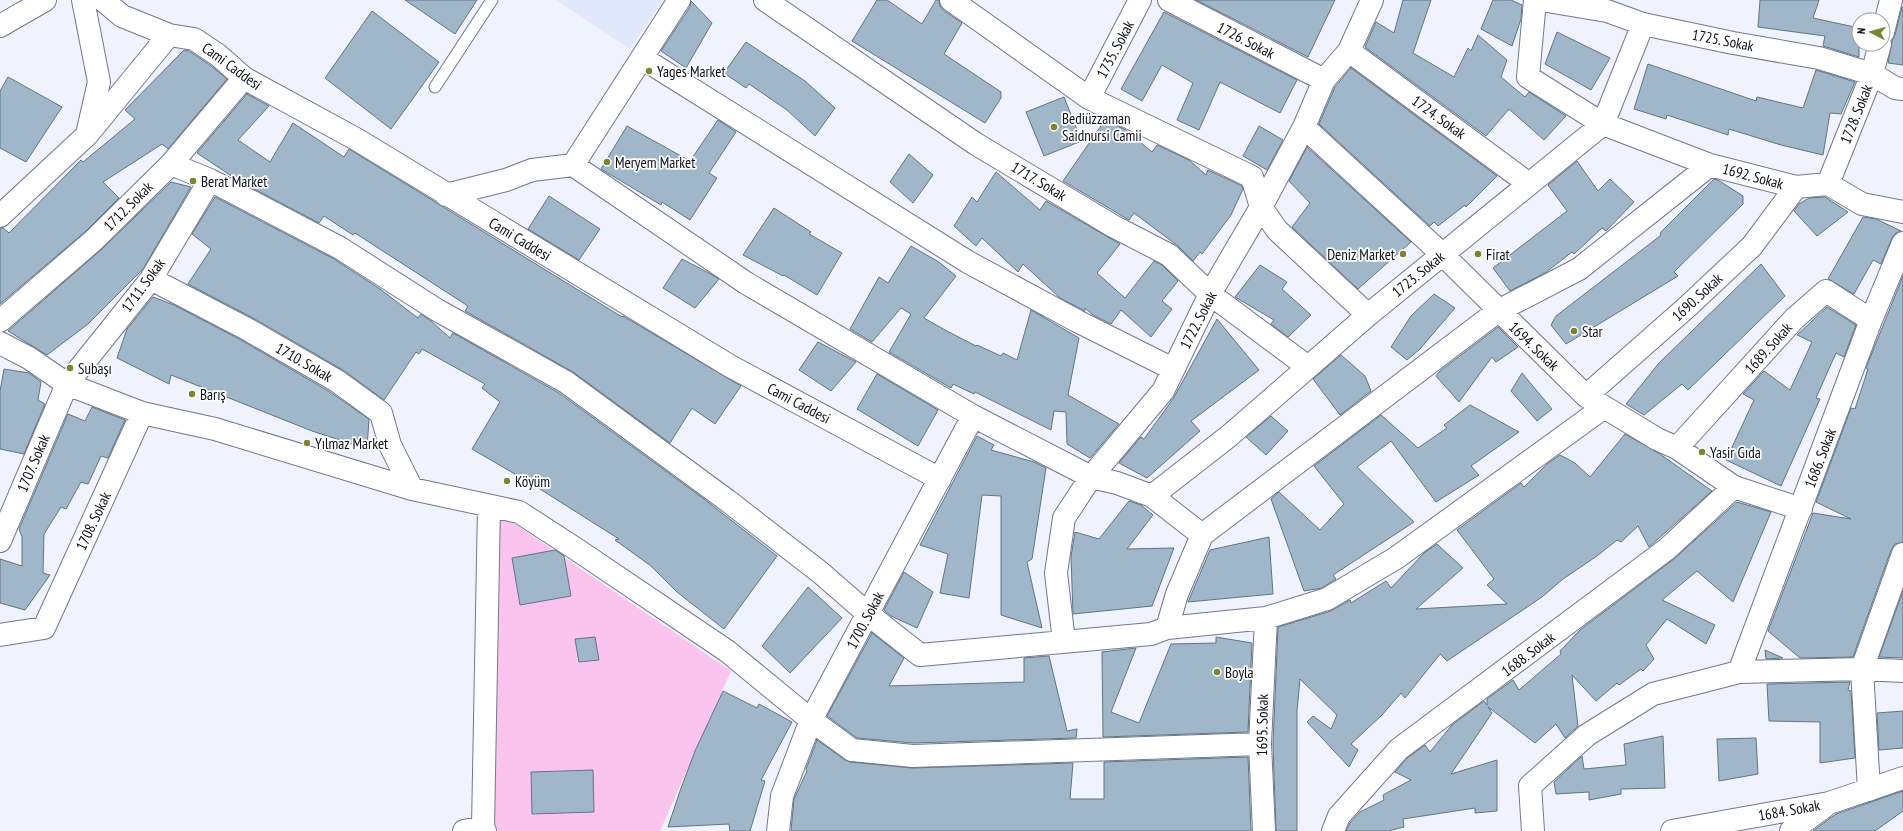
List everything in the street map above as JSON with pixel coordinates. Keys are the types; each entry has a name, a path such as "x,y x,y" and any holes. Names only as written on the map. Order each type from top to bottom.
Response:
{"street":[{"path":"0,26 45,0"},
{"path":"83,0 99,82 87,135"},
{"name":"Cami Caddesi","path":"103,0 122,16 170,35 194,39 218,55 244,78 356,139 730,366 940,479"},
{"path":"572,165 679,0"},
{"name":"1717. Sokak","path":"765,0 976,144 1113,226 1169,255 1210,294 1308,367"},
{"path":"951,0 1089,98 1252,177 1261,207 1277,230 1368,315"},
{"name":"1735. Sokak","path":"1089,98 1140,0"},
{"name":"1726. Sokak","path":"1169,0 1324,80"},
{"name":"1722. Sokak","path":"1064,642 1056,573 1064,518 1091,477 1163,391 1210,294 1261,207 1304,127 1324,80 1348,51 1372,0"},
{"name":"1692. Sokak","path":"1535,0 1528,77 1603,124 1710,164 1796,187 1828,184"},
{"name":"1725. Sokak","path":"1541,0 1607,11 1643,24 1733,43 1819,58 1872,74 1895,88 1903,89"},
{"path":"1888,12 1891,0"},
{"name":"1723. Sokak","path":"1152,496 1229,436 1368,315 1603,124 1643,24"},
{"path":"0,216 87,135 170,35"},
{"name":"1724. Sokak","path":"1348,51 1529,184"},
{"name":"1728. Sokak","path":"1828,184 1872,74 1878,52"},
{"path":"642,58 968,262 1077,321 1173,369"},
{"name":"1712. Sokak","path":"0,321 94,240 170,164 244,78"},
{"name":"1694. Sokak","path":"1304,127 1442,254 1498,311 1594,402 1656,439 1677,448 1734,487 1801,509"},
{"name":"1690. Sokak","path":"170,164 210,180 340,248 437,310 566,382 728,501 821,573 868,614 920,655 1151,634 1168,628 1266,618 1327,599 1396,558 1594,402 1687,307 1752,246 1796,187"},
{"path":"1168,628 1177,594 1202,535 1498,311 1579,269 1710,164"},
{"path":"446,195 506,180 532,170 572,165 746,283 973,416 1091,477 1117,483 1152,496 1202,535"},
{"name":"1711. Sokak","path":"67,384 151,279 210,180"},
{"path":"1828,184 1862,204 1903,212"},
{"name":"1686. Sokak","path":"1739,672 1872,320 1903,244"},
{"name":"1710. Sokak","path":"151,279 247,329 337,381 381,413 390,445 412,489"},
{"name":"1689. Sokak","path":"1677,448 1794,319 1826,291 1872,320"},
{"path":"0,343 29,358 67,384 142,413 215,429 412,489 519,512 576,548 727,651 811,720 852,750 913,756 1260,744"},
{"name":"1707. Sokak","path":"0,541 67,384"},
{"name":"1708. Sokak","path":"0,635 44,628 142,413"},
{"name":"1700. Sokak","path":"778,831 782,796 811,720 973,416"},
{"name":"1688. Sokak","path":"1333,831 1339,816 1399,749 1667,549 1734,487"},
{"path":"477,830 490,506"},
{"path":"1869,790 1862,669 1903,554"},
{"name":"1695. Sokak","path":"1264,831 1260,744 1266,618"},
{"path":"1533,831 1530,786 1587,735 1653,694 1739,672 1862,669 1903,671"},
{"name":"1684. Sokak","path":"1672,831 1829,803 1903,778"},
{"path":"1791,831 1829,803"}],"lane":[{"path":"435,87 492,0"}],"shaded area":[{"path":"556,0 663,0 630,49"},
{"path":"485,513 515,524 731,671 660,831 499,831 479,817"}],"building":[{"path":"405,0 477,0 455,34"},
{"path":"877,0 887,0 922,24 936,0 939,0 940,6 943,10 962,23 944,54 1001,92 1001,98 985,123 852,41"},
{"path":"1196,0 1335,0 1308,57"},
{"path":"1403,0 1431,0 1413,53 1454,77 1468,48 1471,51 1478,35 1507,60 1501,77 1525,97 1529,92 1566,116 1544,140 1509,109 1486,136 1365,47 1376,22 1394,33"},
{"path":"1493,0 1511,0 1522,5 1521,19 1512,46 1481,29"},
{"path":"1760,0 1819,0 1813,18 1851,26 1851,52 1859,52 1859,57 1823,46 1825,36 1758,27"},
{"path":"691,1 712,23 686,68 661,51 690,7"},
{"path":"1903,7 1903,65 1888,63 1892,41"},
{"path":"372,11 439,62 391,129 325,78"},
{"path":"1164,12 1297,80 1280,113 1220,82 1199,130 1177,120 1193,83 1162,65 1142,101 1121,89"},
{"path":"1557,32 1610,58 1591,90 1545,64"},
{"path":"746,42 805,81 835,108 815,136 787,110 749,84 746,88 724,73"},
{"path":"184,50 189,51 210,65 227,79 168,149 162,144 103,182 119,198 86,231 0,304 0,228 3,228 9,233 81,160 83,162 135,119 125,110"},
{"path":"1648,64 1756,101 1757,97 1803,108 1816,70 1855,82 1841,114 1830,113 1823,155 1781,145 1729,129 1728,135 1667,115 1666,119 1634,109"},
{"path":"1351,68 1497,176 1466,207 1465,205 1438,226 1434,222 1430,226 1319,124 1335,87"},
{"path":"8,77 62,107 26,162 0,148 0,91"},
{"path":"247,94 269,106 238,140 270,162 293,123 344,157 349,149 622,317 623,316 741,386 715,424 692,408 670,443 573,372 465,311 468,306 355,233 353,235 324,216 319,223 239,181 197,153"},
{"name":"Bediüzzaman Saidnursi Camii","path":"1064,97 1079,135 1079,142 1044,156 1026,112"},
{"path":"718,120 736,132 709,173 717,178 690,220 662,202 661,205 601,169 627,126 690,161"},
{"path":"1105,120 1126,130 1152,152 1157,145 1189,160 1206,175 1208,170 1242,186 1243,189 1231,215 1202,254 1200,252 1193,261 1178,246 1134,213 1129,220 1063,181"},
{"path":"1259,126 1283,140 1267,170 1243,156"},
{"path":"1307,147 1411,242 1358,289 1292,227 1310,203 1289,181"},
{"path":"909,154 933,175 913,203 890,182"},
{"path":"1577,161 1598,191 1610,179 1634,202 1606,231 1602,228 1574,254 1572,252 1545,273 1510,291 1493,268 1567,211 1548,185"},
{"path":"996,172 1040,210 1046,201 1120,244 1097,273 1125,298 1154,261 1162,265 1178,281 1162,301 1172,309 1151,337 1121,310 1111,324 1093,315 1085,308 1085,311 1060,298 1023,264 1018,272 982,238 976,246 954,226 972,197 977,202"},
{"path":"1714,179 1743,196 1743,204 1674,272 1678,276 1566,344 1551,325 1556,316 1660,236 1661,232"},
{"path":"171,182 191,187 143,269 88,324 47,355 8,331 102,249"},
{"path":"549,196 600,229 579,260 528,229"},
{"path":"215,197 334,259 380,289 418,318 421,314 450,338 453,333 559,393 704,499 777,556 724,629 677,592 651,566 615,540 619,539 532,484 472,449 500,402 482,388 485,384 422,349 419,354 416,352 384,400 343,370 253,318 188,284 211,249 192,234"},
{"path":"1825,197 1848,212 1817,236 1794,211 1799,204 1809,198"},
{"path":"774,208 811,232 809,234 842,253 817,295 784,275 783,276 743,255"},
{"path":"1863,217 1876,219 1901,231 1896,233 1892,238 1881,264 1873,260 1854,294 1828,279"},
{"path":"911,246 939,262 956,276 924,318 945,330 976,346 977,345 1001,356 1003,353 1017,360 1031,310 1079,338 1068,395 1119,424 1090,458 1067,444 1066,412 1054,411 1051,430 975,392 974,394 953,384 951,388 889,352 911,314 901,308 872,342 850,329 879,277 888,283"},
{"path":"682,259 719,279 695,308 663,288"},
{"path":"1761,264 1785,296 1688,390 1682,384 1644,415 1626,404 1659,363"},
{"path":"1260,265 1287,282 1282,289 1311,315 1288,337 1271,324 1274,320 1235,297"},
{"path":"1903,276 1903,542 1895,544 1891,550 1853,657 1800,658 1768,631 1813,513 1851,519 1816,502 1851,408 1855,409 1868,369 1866,368"},
{"path":"1434,294 1455,308 1420,349 1407,360 1391,347 1411,316"},
{"path":"153,297 174,305 241,340 330,392 369,419 367,449 312,431 171,375 169,384 117,358 127,329"},
{"path":"1827,307 1856,325 1844,357 1836,353 1816,398 1820,399 1781,486 1726,460 1754,400 1743,394 1764,371 1790,390 1812,342 1797,335"},
{"path":"1217,319 1259,370 1191,421 1200,431 1147,478 1119,463 1141,437 1144,439 1173,399"},
{"path":"1498,327 1518,347 1496,362 1492,357 1459,402 1436,376 1440,371"},
{"path":"818,342 856,362 831,391 799,370"},
{"path":"1341,355 1365,376 1371,391 1340,415 1313,379"},
{"path":"4,369 29,373 41,382 38,400 45,404 24,454 0,449 0,391"},
{"path":"1522,373 1552,409 1537,421 1511,391"},
{"path":"877,374 938,410 918,446 857,409"},
{"path":"1470,405 1519,432 1471,466 1479,475 1436,502 1391,441 1357,467 1414,522 1333,575 1336,579 1322,588 1304,591 1271,499 1279,492 1320,530 1344,504 1314,466 1381,415 1418,448 1447,428 1444,425"},
{"path":"92,407 125,420 108,458 101,456 88,484 81,482 66,509 61,507 44,534 43,573 50,575 25,610 0,603 0,559 22,566 22,537 19,529 68,414 85,421"},
{"path":"1271,416 1288,431 1266,455 1246,437"},
{"path":"1625,434 1660,454 1712,491 1649,547 1638,526 1621,542 1617,540 1597,556 1563,579 1542,597 1447,661 1440,654 1405,698 1401,693 1382,715 1351,744 1358,750 1349,767 1307,722 1313,716 1331,729 1337,715 1300,679 1297,711 1297,831 1276,831 1273,744 1278,627 1331,611 1350,600 1351,603 1386,581 1391,588 1424,553 1437,544 1463,568 1416,609 1507,604 1487,585 1494,579 1457,530 1521,483 1524,487 1547,464 1560,455 1575,463 1590,477"},
{"path":"977,436 994,445 991,450 1034,462 1046,468 1032,559 1027,562 1042,628 1001,615 1001,496 982,495 969,598 940,593 948,554 920,545"},
{"path":"1129,501 1141,505 1153,515 1127,549 1174,548 1152,606 1073,614 1071,557 1075,532 1099,539"},
{"path":"1737,502 1771,512 1733,602 1697,571 1662,600 1715,625 1706,644 1667,619 1646,645 1654,659 1643,671 1641,669 1619,685 1617,683 1596,701 1572,675 1578,726 1565,738 1556,724 1535,743 1488,707 1492,713 1451,774 1497,760 1497,811 1475,813 1475,808 1403,819 1404,827 1388,831 1346,831 1350,823 1360,812 1384,800 1383,795 1411,780 1395,772 1407,758 1425,745 1430,752 1452,725 1484,701 1487,705 1487,699 1513,680 1519,690 1561,654 1560,651 1580,630 1674,559"},
{"path":"1269,537 1273,594 1188,602 1210,550"},
{"path":"555,550 564,556 571,596 520,605 512,558"},
{"path":"904,572 933,592 917,628 891,616 884,610"},
{"path":"808,587 842,618 790,673 762,646"},
{"path":"1903,591 1903,658 1879,657"},
{"path":"872,633 904,658 889,686 1024,682 1024,658 1049,656 1067,731 1077,729 1076,738 913,743 857,738 827,716"},
{"path":"595,637 599,660 579,662 575,639"},
{"path":"1216,637 1252,643 1248,732 1103,737 1102,652 1136,648 1111,712 1139,723 1171,644 1216,643"},
{"path":"1765,650 1783,658 1766,659"},
{"path":"1850,682 1848,690 1851,691 1855,758 1820,763 1820,722 1769,721 1767,684"},
{"path":"723,691 757,708 759,704 792,722 761,780 765,781 750,831 730,831 729,824 668,827 695,751"},
{"path":"1903,711 1903,748 1879,750 1877,713"},
{"path":"1663,736 1665,788 1621,789 1621,794 1589,800 1589,792 1556,794 1554,782 1582,756 1584,769 1626,765 1624,744"},
{"path":"1756,738 1758,774 1719,781 1717,739"},
{"path":"817,740 850,762 912,768 1073,763 1070,799 1104,799 1104,762 1248,757 1251,831 791,831 794,799 807,771 806,769"},
{"path":"593,770 594,812 532,814 531,772"},
{"path":"1903,791 1903,811 1875,831 1813,831 1836,814"}],"place":[{"name":"Yages Market","path":"649,71"},
{"name":"Bediüzzaman Saidnursi Camii","path":"1054,127"},
{"name":"Meryem Market","path":"607,162"},
{"name":"Berat Market","path":"193,181"},
{"name":"Deniz Market","path":"1403,254"},
{"name":"Firat","path":"1478,254"},
{"name":"Star","path":"1574,331"},
{"name":"Subaşı","path":"70,368"},
{"name":"Barış","path":"192,394"},
{"name":"Yılmaz Market","path":"307,443"},
{"name":"Yasir Gıda","path":"1702,452"},
{"name":"Köyüm","path":"507,481"},
{"name":"Boyla","path":"1217,672"}]}
